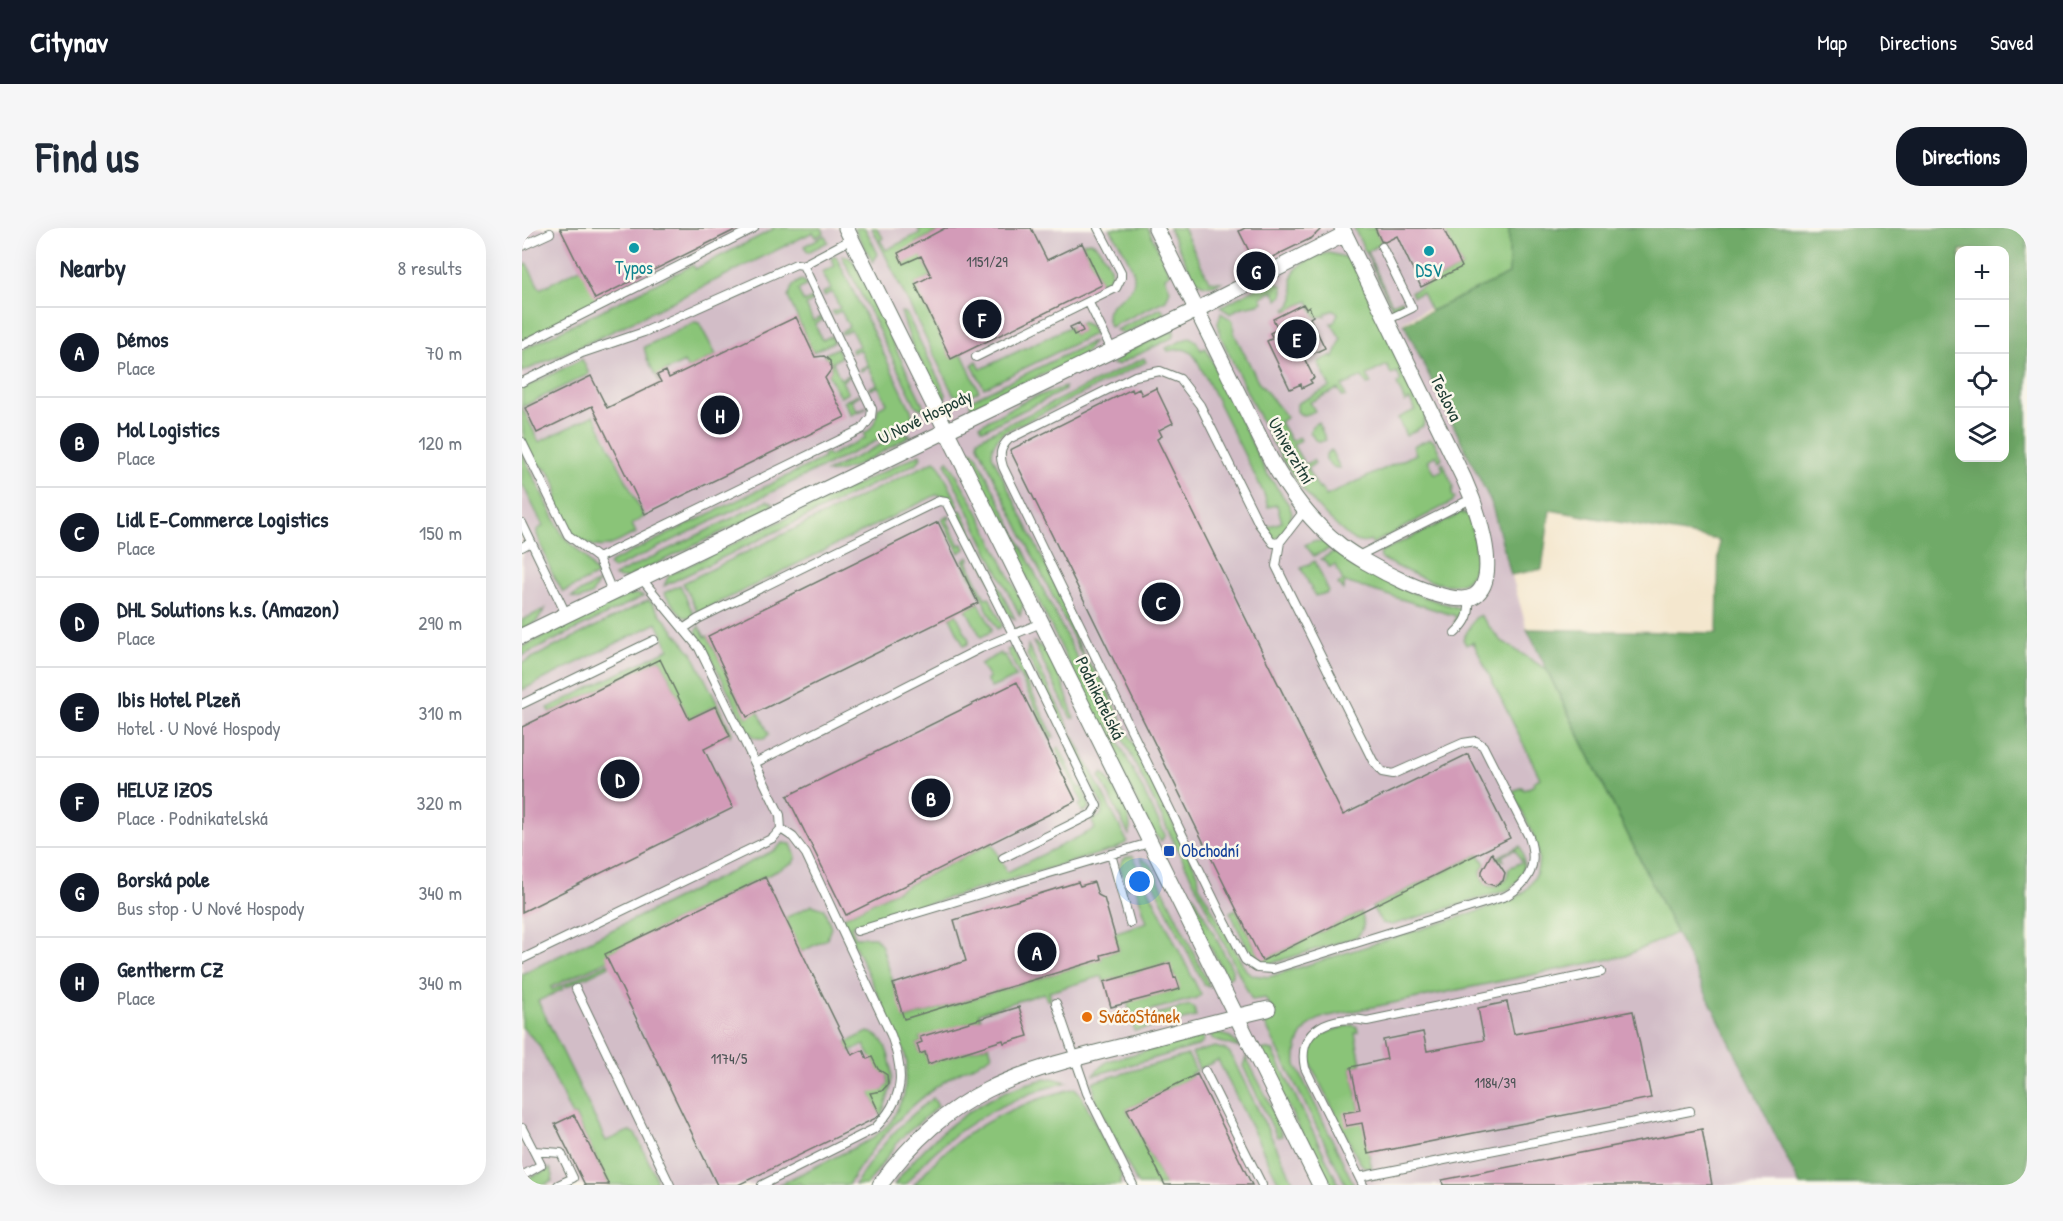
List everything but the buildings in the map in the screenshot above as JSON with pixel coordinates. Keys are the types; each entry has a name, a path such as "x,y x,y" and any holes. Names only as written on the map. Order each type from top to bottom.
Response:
{"street":[{"name":"Univerzitní","path":"1156,228 1271,460 1289,492 1304,511 1318,526 1357,557 1418,588 1451,598 1474,595"},
{"name":"U Nové Hospody","path":"522,636 1196,310 1343,231"},
{"name":"Teslova","path":"1343,231 1473,498 1486,546 1485,577 1474,595"},
{"name":"Podnikatelská","path":"849,234 1320,1185"},
{"path":"880,1185 897,1161 925,1131 950,1111 1009,1078 1073,1058 1268,1010"}],"lane":[{"path":"522,345 754,228"},
{"path":"976,357 1116,288 1121,272 1098,228"},
{"path":"522,246 550,233"},
{"path":"522,382 582,353 644,332 796,264 802,265 849,234"},
{"path":"1382,247 1412,308 1387,320"},
{"path":"598,558 862,429 868,423 872,409 802,265"},
{"path":"1089,303 1112,350"},
{"path":"1280,542 1273,543 1259,524 1200,405 1180,380 1160,371 1135,376 1009,439 1002,446 1000,456 1003,467 1245,960 1257,968 1273,969 1506,896 1520,888 1531,871 1533,850 1529,837 1484,746 1476,741 1452,747 1393,774 1382,772 1373,761 1276,566 1280,542 1304,511"},
{"path":"522,442 568,535 598,558 612,591"},
{"path":"1357,557 1473,498"},
{"path":"683,629 698,619 939,501 946,502 1097,806 1092,814 1003,858"},
{"path":"522,524 566,614"},
{"path":"522,547 531,542"},
{"path":"522,959 773,838 781,829 780,815 699,648 640,577"},
{"path":"1455,633 1469,618 1474,595"},
{"path":"755,763 1013,634 1041,623"},
{"path":"522,704 654,640"},
{"path":"762,1185 874,1129 894,1104 901,1075 899,1057 891,1035 806,854 793,837 781,829"},
{"path":"857,931 1149,843"},
{"path":"1111,854 1130,923"},
{"path":"1601,972 1366,1021 1356,1018 1342,1020 1316,1029 1305,1042 1303,1052 1305,1068 1360,1181 1690,1111"},
{"path":"576,989 670,1185"},
{"path":"1056,1003 1086,1093 1132,1185"},
{"path":"1205,1071 1262,1185"},
{"path":"522,1128 541,1165 522,1176"},
{"path":"534,1151 561,1153 573,1178 558,1185"}],"shaded area":[{"path":"522,228 1478,228 1475,285 1402,322 1491,502 1527,629 1800,1185 522,1185"}],"green space":[{"path":"772,228 822,228 824,233 816,237 813,232 603,336 522,372 522,350 693,265 695,269"},
{"path":"854,228 865,228 878,254 873,262"},
{"path":"872,228 877,228 886,250 920,233 918,228 945,228 915,243 931,276 915,284 951,358 962,354 979,391 962,398 953,394"},
{"path":"1110,228 1148,228 1170,274 1165,277 1170,290 1166,300 1110,327 1107,318 1108,310 1129,291 1134,276 1128,258"},
{"path":"1169,228 1183,228 1209,281 1221,282 1206,285 1193,277"},
{"path":"1354,228 1375,228 1382,243 1367,252 1392,304 1402,300 1404,304 1400,308 1392,308"},
{"path":"1443,228 1509,228 1509,274 1431,311 1422,293 1413,296 1411,292 1462,267"},
{"path":"1509,228 2027,228 2027,1185 1800,1185 1527,629 1717,633 1719,540 1550,510 1542,569 1511,575 1491,502 1404,324 1509,274"},
{"path":"825,235 828,242 808,252 804,246"},
{"path":"1091,242 1101,251 1111,270 1110,277 1102,285 1082,243"},
{"path":"1329,253 1345,257 1353,264 1426,415 1423,426 1406,436 1398,418 1415,410 1410,400 1405,402 1397,384 1401,381 1397,372 1391,374 1387,365 1367,375 1371,384 1367,385 1362,377 1342,386 1346,396 1343,397 1338,389 1310,402 1315,411 1303,415 1297,411 1297,404 1330,387 1318,362 1330,356 1334,358 1341,339 1331,323 1334,323 1338,313 1334,310 1326,313 1325,316 1316,317 1308,301 1287,311 1286,309 1294,298 1293,274 1300,265"},
{"path":"836,256 911,410 910,422 907,426 614,569 611,568 609,565 611,562 824,458 823,455 827,453 829,456 865,438 864,434 874,423 878,408 887,403 878,386 870,390 869,388 877,384 869,367 861,371 860,369 868,365 860,349 852,353 851,350 859,346 851,330 842,334 841,332 849,327 841,311 833,315 832,312 840,308 832,292 824,296 823,293 831,289 822,272 835,266 831,258"},
{"path":"842,256 847,256 854,262 923,405 923,410 916,406"},
{"path":"527,264 540,289 580,268 617,288 618,293 522,341 522,266"},
{"path":"801,280 806,286 798,290 804,302 812,298 813,301 806,305 813,321 821,317 823,320 815,324 822,340 831,336 834,342 813,352 788,297 793,285"},
{"path":"1271,280 1283,286 1283,295 1278,300 1273,291 1261,297 1263,302 1239,308 1231,314 1220,307"},
{"path":"1161,308 1165,313 1129,331 1123,333 1116,330"},
{"path":"901,312 906,313 946,394 944,401 913,348"},
{"path":"1221,313 1233,321 1234,333 1258,381 1287,417 1280,422 1291,441 1299,437 1301,440 1293,445 1305,465 1313,460 1315,463 1307,469 1326,496 1416,454 1413,446 1430,439 1434,441 1442,458 1439,461 1436,455 1428,460 1435,474 1443,470 1441,464 1443,463 1453,486 1452,495 1455,498 1452,502 1372,544 1371,541 1357,541 1346,535 1301,486 1270,438 1220,335 1218,323"},
{"path":"695,322 699,323 716,355 688,369 684,362 658,375 660,383 647,359 644,347"},
{"path":"1079,323 1090,326 1094,334 984,388 972,365 977,361 981,369 1071,326 1074,335 1082,331"},
{"path":"1174,330 1172,338 1117,365 1112,364 1128,351"},
{"path":"1190,337 1196,341 1201,350 1206,348 1266,472 1289,505 1292,513 1288,527 1274,541 1266,527 1282,522 1277,505 1268,507 1264,494 1197,360 1188,351 1181,349 1168,351 1166,348"},
{"path":"1094,341 1082,356 971,408 970,402 975,398"},
{"path":"837,348 841,357 833,362 840,379 850,376 842,381 848,393 840,397 828,374 831,370 831,363 824,356"},
{"path":"1144,358 1146,362 1002,433 993,445 992,455 1069,613 1082,650 1103,682 1198,874 1199,885 1246,970 1252,975 1269,977 1511,901 1526,890 1535,877 1538,864 1537,850 1527,821 1512,792 1534,785 1533,782 1540,778 1473,642 1466,645 1463,639 1475,618 1480,615 1500,640 1546,669 1676,933 1625,956 1324,1017 1311,1024 1299,1042 1296,1065 1354,1185 1346,1185 1265,1024 1275,1014 1265,998 1252,1000 978,445 978,439"},
{"path":"582,359 589,374 522,407 522,389"},
{"path":"1065,387 1065,390 985,429 982,429 980,425 1029,399"},
{"path":"860,395 851,400 857,411 866,407 851,415 844,401"},
{"path":"522,407 539,442 594,415 644,517 632,524 636,533 614,544 598,546 583,541 570,531 558,510 554,480 534,460 527,448"},
{"path":"1318,422 1326,440 1320,442 1315,440 1310,432 1312,426"},
{"path":"904,433 911,435 857,465 845,470 826,472"},
{"path":"1331,450 1340,468 1332,467 1326,460 1326,454"},
{"path":"967,451 973,451 977,456 1165,835 1161,841 1151,830"},
{"path":"522,453 563,536 585,557 597,575 563,592 552,573 537,534 537,530 543,526 522,483"},
{"path":"920,454 921,458 917,463 664,586 669,575"},
{"path":"948,460 978,512 1023,604 1020,616 947,468"},
{"path":"934,461 938,463 959,506 955,508 946,496 936,495 698,613 683,583"},
{"path":"767,501 774,504 763,512 627,578 614,576"},
{"path":"961,510 1015,619 1008,615 957,512"},
{"path":"1461,511 1463,514 1466,513 1468,518 1475,547 1472,574 1463,582 1451,585 1437,583 1421,578 1381,558 1380,552 1454,517"},
{"path":"949,516 947,520 959,545 963,544 965,549 959,553 942,519"},
{"path":"1313,541 1324,542 1331,548 1314,556 1305,545"},
{"path":"1335,551 1394,586 1459,608 1463,615 1462,620 1457,625 1454,624 1456,616 1345,582 1343,590 1338,584 1343,581 1335,565 1329,567 1327,562 1321,559"},
{"path":"969,557 967,561 985,598 989,597 1002,624 997,629 963,560"},
{"path":"1315,561 1328,590 1327,593 1315,596 1301,568"},
{"path":"599,582 591,595 580,599 571,597"},
{"path":"680,585 694,615 688,618 682,616 664,593"},
{"path":"637,594 644,596 522,656 522,647 626,596"},
{"path":"649,600 692,653 732,733 730,736 715,706 689,719 660,659 551,713 548,708 669,649 657,623 522,690 522,663"},
{"path":"979,603 992,629 991,632 981,637 966,609"},
{"path":"545,609 536,622 522,630 522,620"},
{"path":"956,614 969,640 964,646 950,617"},
{"path":"699,626 705,637 708,636 747,717 758,711 769,734 764,739 754,737 748,730 696,632"},
{"path":"1033,642 1041,647 1054,664 1074,718 1071,718"},
{"path":"1028,645 1071,732 1067,734 1027,655"},
{"path":"1012,648 1027,675 1024,677 1054,737 1051,739 1007,650"},
{"path":"1001,653 1002,656 1005,655 1016,677 991,688 986,679 989,678 980,664"},
{"path":"1073,736 1126,843 1115,849 851,926 855,937 875,937 881,944 905,1019 1102,959 1101,955 1119,950 1114,933 1147,922 1135,885 1126,888 1126,886 1144,880 1201,995 1131,1015 1127,1002 1179,989 1169,963 1104,982 1102,976 1049,992 1050,1001 1044,993 979,1013 981,1019 920,1038 922,1042 917,1044 920,1053 925,1052 929,1063 989,1045 992,1055 951,1077 920,1099 881,1139 848,1185 801,1185 800,1183 778,1185 872,1139 891,1122 904,1095 907,1063 904,1051 842,918 992,843 1007,872 1095,829 1092,821 1101,815 1103,807 1068,738"},
{"path":"1059,747 1079,788 1082,787 1090,807 1083,813 1079,805 1083,803 1056,749"},
{"path":"1103,773 1118,794 1126,811 1130,827 1129,835 1100,777"},
{"path":"783,843 791,844 796,857 793,863 606,954 608,960 551,987 552,990 562,985 563,989 538,1001 606,1141 629,1131 635,1133 655,1175 657,1185 609,1185 575,1115 572,1116 539,1045 522,1027 522,974 775,850"},
{"path":"1520,846 1524,859 1523,870 1518,881 1508,890 1392,925 1382,923 1372,907 1479,854 1485,864 1481,871 1483,880 1486,885 1495,887 1506,880 1509,868 1522,862 1515,849 1502,856 1504,861 1496,858"},
{"path":"1133,856 1143,876 1124,881 1121,862 1126,857"},
{"path":"1140,857 1152,866 1210,987 1204,985"},
{"path":"1189,894 1193,894 1232,969 1232,976 1228,979 1200,928"},
{"path":"812,905 824,909 831,927 827,939 801,952 785,918"},
{"path":"1236,909 1262,961 1361,912 1363,926 1356,937 1269,964 1262,962 1256,958 1246,944 1230,912"},
{"path":"608,963 609,966 566,987 565,984"},
{"path":"1190,1005 1194,1008 1196,1017 1134,1031 1132,1021"},
{"path":"1353,1025 1357,1027 1358,1032 1355,1033 1361,1064 1351,1067 1372,1169 1364,1167 1359,1161 1313,1069 1310,1058 1314,1042 1320,1036 1335,1029"},
{"path":"868,1032 878,1036 882,1041 890,1060 892,1076 890,1091 881,1116 852,1056 854,1054 863,1073 882,1091 888,1084 887,1076 878,1070 864,1045 850,1051 845,1043"},
{"path":"1217,1033 1230,1037 1240,1048 1214,1040 1209,1034"},
{"path":"1202,1036 1203,1042 1198,1046 1094,1075 1108,1061"},
{"path":"1215,1047 1230,1053 1295,1185 1280,1185 1218,1060 1199,1069 1192,1053"},
{"path":"1264,1049 1273,1051 1339,1185 1327,1185 1261,1051"},
{"path":"1188,1055 1196,1071 1191,1073 1192,1077 1127,1109 1165,1185 1138,1185 1095,1099 1093,1082"},
{"path":"1246,1057 1268,1100 1282,1136 1277,1137 1243,1066"},
{"path":"1052,1078 1067,1082 1020,1098 977,1120 938,1149 905,1185 894,1185 925,1148 963,1116 1006,1092 1028,1083"},
{"path":"1075,1088 1081,1095 1121,1175 1120,1185 914,1185 948,1149 986,1123 1028,1103"},
{"path":"933,1098 938,1106 900,1139 867,1185 855,1185 871,1160 890,1138"},
{"path":"550,1168 553,1175 552,1181 544,1185 522,1185 522,1182"}],"place":[{"name":"Typos","path":"634,248"},
{"name":"DSV","path":"1429,251"},
{"name":"Borská pole","path":"1256,271"},
{"name":"HELUZ IZOS","path":"982,319"},
{"name":"Ibis Hotel Plzeň","path":"1297,339"},
{"name":"Gentherm CZ","path":"720,415"},
{"name":"Lidl E-Commerce Logistics","path":"1161,602"},
{"name":"DHL Solutions k.s. (Amazon)","path":"620,779"},
{"name":"Mol Logistics","path":"931,798"},
{"name":"Obchodní","path":"1169,851"},
{"name":"Démos","path":"1037,952"},
{"name":"SváčoStánek","path":"1087,1017"}]}
